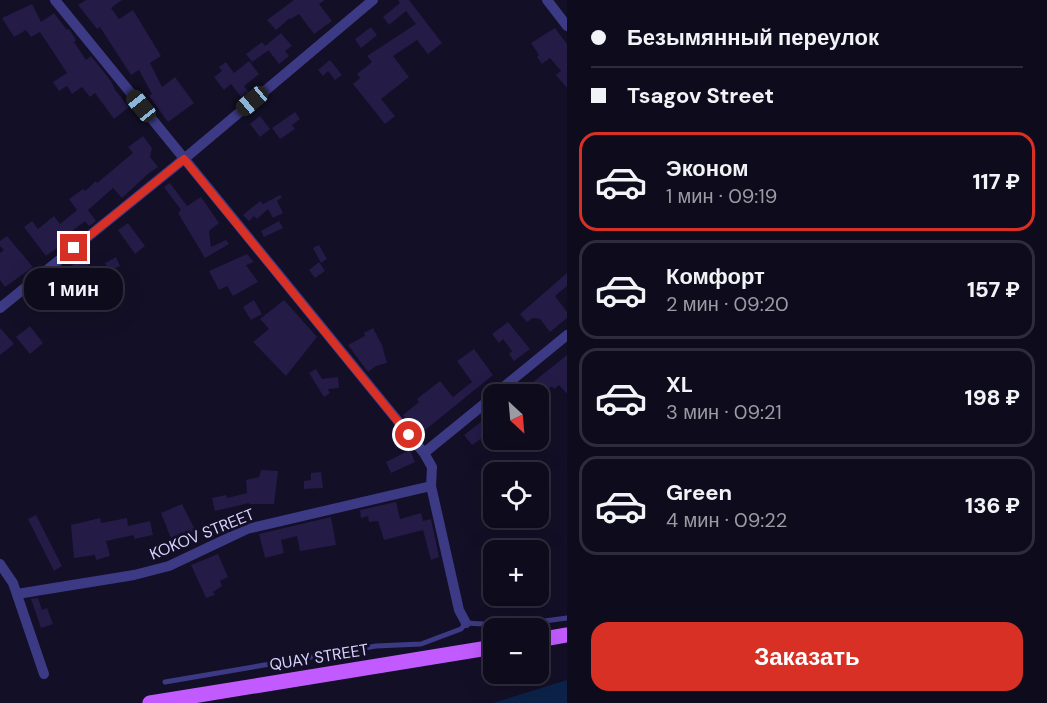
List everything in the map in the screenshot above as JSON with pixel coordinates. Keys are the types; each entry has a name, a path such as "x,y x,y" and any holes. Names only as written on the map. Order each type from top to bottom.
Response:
{"main road":[{"path":"549,638 567,635"},
{"name":"QUAY STREET","path":"150,703 483,649"}],"street":[{"path":"55,0 423,453 432,467 431,486 459,610 466,623"},
{"path":"0,308 184,159 373,0"},
{"path":"547,0 567,26"},
{"path":"507,384 567,335"},
{"path":"423,453 483,404"},
{"name":"KOKOV STREET","path":"17,594 143,573 169,566 247,529 431,486"},
{"path":"0,564 13,583 44,674"}],"lane":[{"path":"165,682 376,646 421,644 461,629 466,623 522,624 567,618"}],"water":[{"path":"567,680 567,703 493,703"}],"building":[{"path":"86,0 122,0 111,8 119,19 133,10 161,56 150,63 162,87 175,77 194,103 168,122 149,96 152,94 139,70 131,75 100,27 97,29 78,5"},
{"path":"294,0 325,0 319,4 332,21 314,34 299,14 290,18 276,30 267,20"},
{"path":"398,0 409,0 442,43 428,54 417,40 393,56 409,77 381,99 395,116 385,124 353,84 360,78 357,74 372,62 367,56 416,24 406,11 389,25 383,17 400,3"},
{"path":"32,4 41,22 54,13 67,30 69,29 76,40 74,42 86,60 91,56 129,107 114,119 95,93 90,97 82,87 72,94 67,86 59,91 53,82 67,73 40,32 31,37 26,30 14,37 2,18"},
{"path":"371,27 377,35 361,48 355,39"},
{"path":"555,28 567,44 567,88 556,75 561,71 550,58 542,64 531,43"},
{"path":"281,33 292,46 285,51 289,56 279,64 265,46"},
{"path":"262,42 269,50 252,62 246,54"},
{"path":"330,60 342,75 335,80 328,71 323,76 318,70"},
{"path":"249,61 259,74 244,86 249,92 241,97 231,84 224,90 214,77 222,71 219,67 226,62 234,73"},
{"path":"295,112 300,119 292,125 295,129 280,139 272,128"},
{"path":"260,116 270,129 260,137 250,124"},
{"path":"143,136 152,148 150,157 158,167 122,198 113,188 88,210 96,221 89,226 85,221 68,234 71,238 46,256 24,227 32,221 38,229 54,216 60,224 77,210 69,199 83,189 85,191 96,181 97,183 133,153 128,147"},
{"path":"170,183 187,206 201,197 219,223 209,231 211,247 226,240 229,244 205,258 178,213 181,210 164,187"},
{"path":"280,195 282,197 277,201 283,213 273,218 268,209 257,219 254,216 249,221 243,215 260,201 263,204"},
{"path":"279,221 283,228 264,237 261,231"},
{"path":"128,223 145,246 135,254 118,230"},
{"path":"7,236 33,267 5,287 0,280 0,253 4,250 0,246 0,241"},
{"path":"319,245 327,259 321,263 313,248"},
{"path":"247,254 254,262 246,265 258,282 233,296 227,286 219,290 209,271"},
{"path":"83,257 91,268 79,276 88,287 65,305 60,299 56,302 50,295 53,292 46,285"},
{"path":"116,257 120,266 109,271 105,263"},
{"path":"319,262 325,271 315,278 309,270"},
{"path":"567,273 567,286 555,296 567,312 567,318 550,332 540,319 533,318 527,322 520,314"},
{"path":"254,300 262,314 251,320 243,307"},
{"path":"284,300 317,337 286,376 253,342 269,329 260,319"},
{"path":"508,322 530,349 514,361 509,354 512,351 503,339 499,343 492,334"},
{"path":"30,326 43,343 30,354 16,337"},
{"path":"0,328 14,344 0,355"},
{"path":"373,328 382,345 387,363 376,366 368,372 348,345 365,336 364,333"},
{"path":"474,349 493,375 419,435 403,415 419,402 417,399 440,381 453,397 472,382 457,361"},
{"path":"567,355 567,394 559,385 554,389 552,386 549,389 549,384 532,383"},
{"path":"316,369 322,379 338,377 339,388 328,389 330,393 324,397 309,373"},
{"path":"483,420 483,438 472,445 464,435"},
{"path":"410,450 415,462 391,473 386,462"},
{"path":"261,470 278,471 274,504 249,503 215,511 212,498 226,495 227,498 247,493 246,480 259,477"},
{"path":"321,472 323,488 304,489 304,481 311,480 311,473"},
{"path":"396,502 400,519 421,513 423,521 431,519 439,557 431,560 423,530 384,540 378,521 369,522 368,516 361,518 360,510"},
{"path":"182,504 196,532 172,541 161,513"},
{"path":"36,515 62,566 54,571 28,519"},
{"path":"331,517 336,545 300,551 297,536 281,540 284,553 265,558 259,534"},
{"path":"100,518 101,523 127,518 128,526 150,521 153,535 134,539 134,535 106,541 110,556 96,560 95,555 74,558 71,525"},
{"path":"218,554 228,577 220,581 222,586 213,592 215,595 206,598 191,565"},
{"path":"38,598 42,610 47,608 53,624 41,628 31,599"}],"route":[{"path":"74,248 184,159 409,435"}]}
